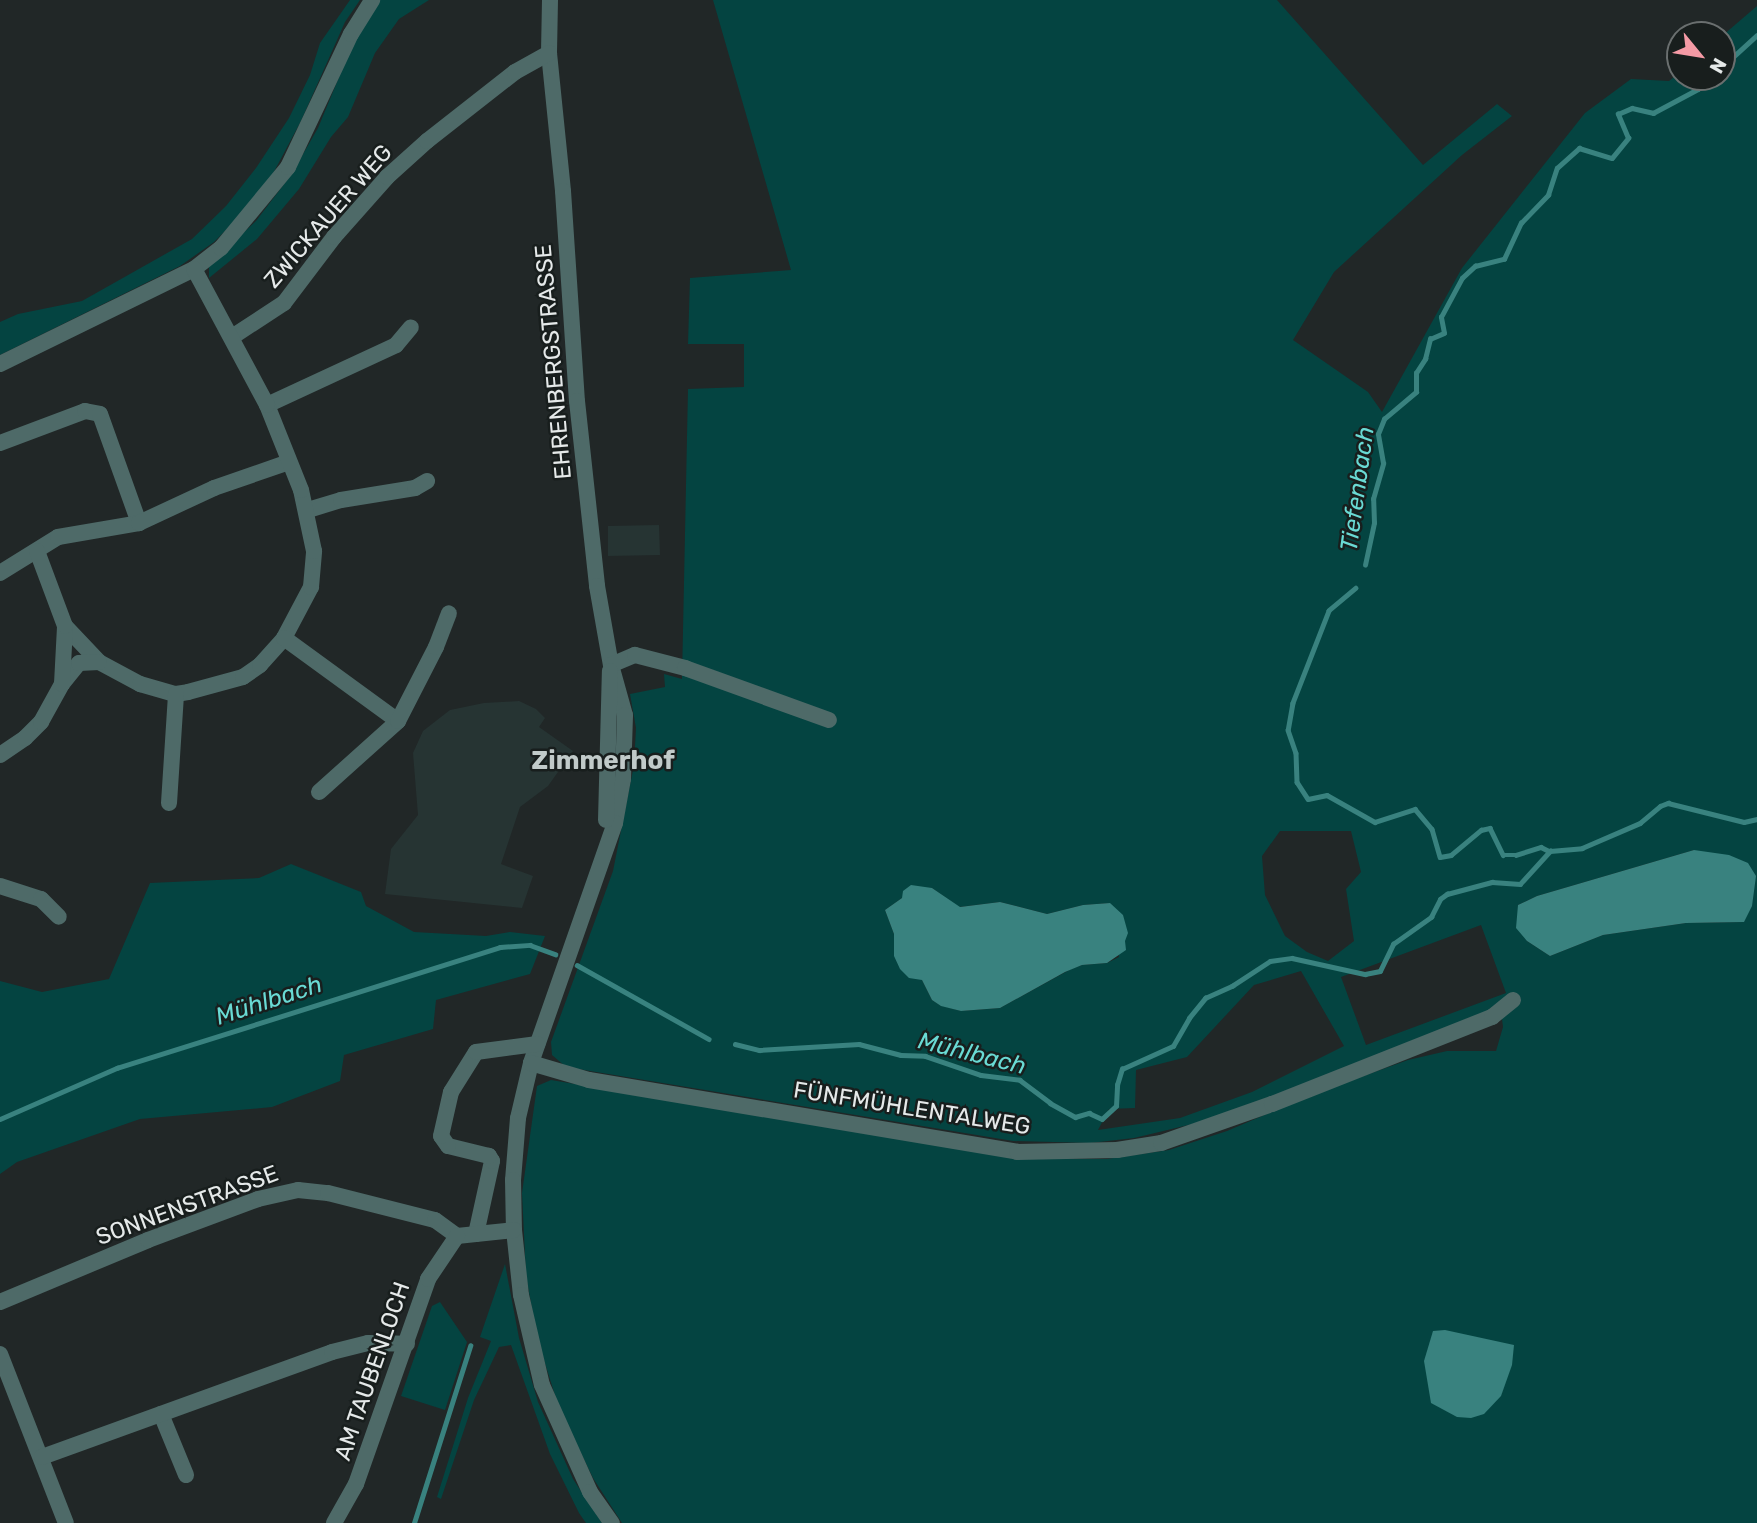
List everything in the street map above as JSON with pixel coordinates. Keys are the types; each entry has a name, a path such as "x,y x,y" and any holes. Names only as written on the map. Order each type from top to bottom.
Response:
{"street":[{"path":"0,364 194,269 221,248 244,224 288,167 351,34 372,0"},
{"name":"EHRENBERGSTRASSE","path":"550,0 549,53 563,191 577,401 597,586 611,665 625,715 623,779 615,823 537,1044 519,1118 513,1180 514,1230 521,1295 542,1385 590,1492 612,1523"},
{"name":"ZWICKAUER WEG","path":"232,337 284,303 334,237 387,177 515,72 549,53"},
{"path":"37,551 65,626 99,662 140,684 176,694 243,677 260,665 284,638 311,587 314,551 308,510 267,405 194,269"},
{"path":"267,405 396,345 411,327"},
{"path":"5,440 85,411 100,414 139,523"},
{"path":"0,573 58,537 139,523 214,488 289,462"},
{"path":"308,510 341,500 415,488 427,481"},
{"path":"319,792 398,722 436,648 449,613"},
{"path":"62,684 65,626"},
{"path":"284,638 398,722"},
{"path":"611,665 635,655 685,668 829,720"},
{"path":"0,755 26,738 41,722 62,684 79,663 99,662"},
{"path":"169,803 176,694"},
{"path":"0,886 41,899 59,917"},
{"name":"FÜNFMÜHLENTALWEG","path":"531,1063 589,1080 1017,1152 1117,1150 1161,1143 1272,1104 1492,1017 1513,1000"},
{"path":"476,1234 492,1161 489,1156 449,1146 441,1136 451,1092 476,1052 537,1044"},
{"name":"SONNENSTRASSE","path":"0,1302 148,1240 258,1199 298,1190 328,1193 435,1220 457,1236"},
{"path":"457,1236 514,1230"},
{"name":"AM TAUBENLOCH","path":"334,1523 356,1484 428,1279 457,1236"},
{"path":"42,1457 332,1352 368,1343 407,1344"},
{"path":"0,1354 66,1523"},
{"path":"161,1414 186,1475"}],"shaded area":[{"path":"350,0 360,0 345,22 301,121 269,181 243,213 214,242 180,266 0,355 0,322 18,314 82,301 192,239 226,206 256,168 289,118 310,75 320,43"},
{"path":"379,0 429,0 399,19 375,53 348,117 331,137 299,189 257,239 209,278 209,265 256,221 291,175 318,128 351,48"},
{"path":"713,0 1277,0 1423,165 1497,104 1512,116 1462,155 1334,272 1293,340 1368,392 1382,412 1462,268 1585,113 1631,79 1666,81 1666,91 1736,91 1736,24 1757,6 1757,1523 622,1523 593,1478 559,1408 538,1341 526,1276 522,1193 537,1086 551,1080 1028,1159 1107,1159 1169,1150 1227,1131 1313,1094 1408,1060 1447,1051 1496,1051 1503,1027 1501,1011 1205,1121 1134,1138 1090,1143 1013,1141 566,1067 552,1055 551,1042 613,871 634,765 636,728 630,694 665,687 664,674 682,679 688,389 744,387 744,344 688,344 690,278 791,270","holes":["1280,831 1351,831 1361,872 1346,889 1354,941 1328,961 1307,952 1285,936 1265,895 1262,856","1694,850 1744,922 1686,923 1603,935 1550,956 1527,941 1518,905 1537,896","932,888 959,907 1000,902 1047,914 1083,905 1110,903 1119,957 1107,963 1082,965 1071,969 1000,1008 961,1011 940,1005 932,1000 922,980 895,956 894,934 885,910 902,898","1481,925 1506,993 1366,1045 1341,977","1301,971 1344,1046 1252,1092 1180,1118 1098,1130 1109,1109 1135,1108 1136,1070 1187,1057 1254,985"]},
{"path":"659,525 660,555 608,556 608,526"},
{"path":"519,701 536,709 545,718 539,727 573,751 548,786 520,807 501,864 533,876 522,908 385,894 391,849 418,815 413,753 423,731 450,710 484,703"},
{"path":"1694,850 1729,855 1748,863 1756,876 1752,906 1744,922 1686,923 1603,935 1550,956 1527,941 1516,928 1518,905 1537,896"},
{"path":"291,864 361,892 366,906 414,932 486,936 510,932 545,936 530,974 436,1000 433,1029 344,1055 340,1081 272,1107 140,1119 17,1162 0,1174 0,981 42,992 109,979 150,883 259,878"},
{"path":"911,885 932,888 960,907 1000,902 1047,914 1083,905 1110,903 1123,915 1128,933 1126,950 1107,963 1082,965 1065,972 1000,1008 961,1011 941,1006 932,1000 922,980 909,978 900,969 894,956 894,934 885,910 902,898 903,891"},
{"path":"505,1264 519,1338 538,1402 573,1479 602,1523 586,1523 579,1513 550,1454 511,1345 499,1347 474,1400 441,1499 437,1497 468,1398 491,1341 480,1337"},
{"path":"440,1302 467,1342 445,1410 401,1396 432,1306"},
{"path":"1445,1330 1514,1345 1512,1365 1501,1396 1484,1414 1471,1418 1457,1417 1431,1403 1424,1361 1433,1331"}],"waterway":[{"name":"Tiefenbach","path":"1736,54 1757,35"},
{"name":"Tiefenbach","path":"1365,565 1374,523 1373,499 1383,463 1378,434 1384,419 1416,392 1416,373 1425,359 1430,339 1444,333 1441,317 1462,278 1475,266 1504,259 1521,223 1548,195 1557,168 1579,148 1612,158 1628,138 1618,114 1632,108 1653,113 1694,91"},
{"name":"Tiefenbach","path":"1356,588 1329,611 1293,703 1288,730 1296,753 1297,782 1308,799 1327,795 1375,822 1415,809 1432,829 1440,857 1451,855 1481,830 1490,828 1503,855 1516,855 1541,847 1549,851"},
{"name":"Mühlbach","path":"735,1044 759,1050 859,1044 901,1055 925,1056 981,1075 1020,1080 1050,1103 1075,1117 1089,1113 1102,1119 1116,1106 1117,1085 1122,1069 1173,1046 1189,1018 1205,998 1232,986 1270,961 1292,958 1365,974 1380,971 1393,944 1431,917 1440,899 1447,894 1492,882 1520,884 1550,851 1582,848 1640,823 1660,806 1668,803 1744,822 1757,819"},
{"name":"Mühlbach","path":"0,1119 117,1068 500,947 530,945 555,954"},
{"name":"Mühlbach","path":"577,965 709,1039"},
{"path":"414,1523 470,1346"}],"district":[{"name":"Zimmerhof","path":"603,761"}]}
